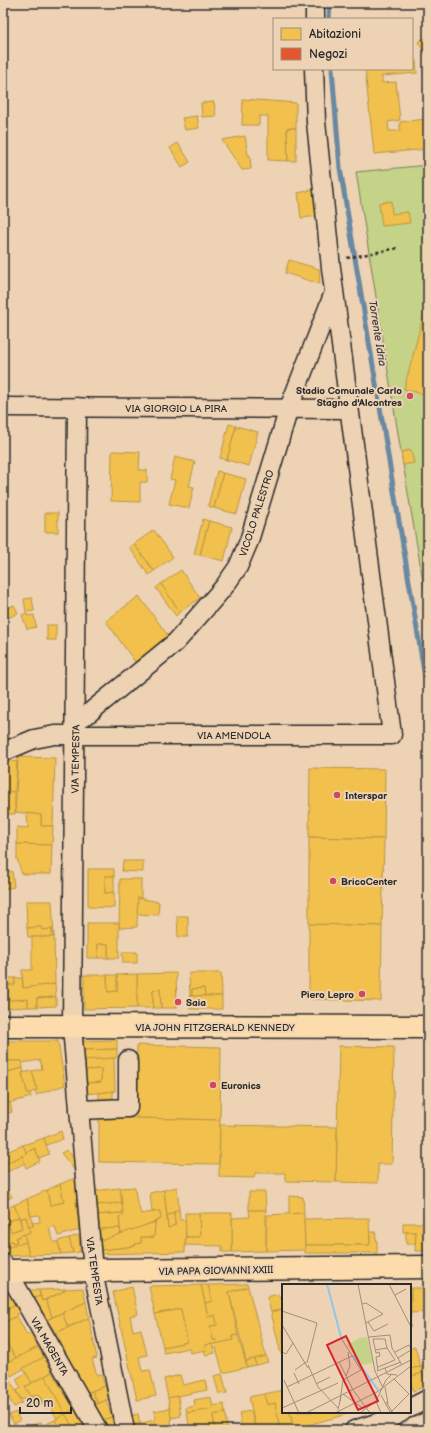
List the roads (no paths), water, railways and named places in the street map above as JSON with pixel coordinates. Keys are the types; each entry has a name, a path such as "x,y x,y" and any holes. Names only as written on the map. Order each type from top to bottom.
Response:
{"main road":[{"name":"VIA JOHN FITZGERALD KENNEDY","path":"3,1026 428,1027"},
{"name":"VIA PAPA GIOVANNI XXIII","path":"4,1268 93,1271 428,1267"}],"street":[{"path":"315,3 315,18"},
{"path":"314,70 316,122 334,292 350,409"},
{"name":"VICOLO PALESTRO","path":"75,728 89,713 176,642 224,587 238,567 249,541 289,408 334,292"},
{"name":"VIA GIORGIO LA PIRA","path":"3,407 350,409"},
{"name":"VIA TEMPESTA","path":"77,407 72,1027 93,1271 125,1430"},
{"name":"VIA AMENDOLA","path":"3,752 34,739 55,735 75,728 392,735 350,409"},
{"path":"79,1110 128,1108 128,1060"},
{"name":"VIA MAGENTA","path":"4,1268 98,1430"},
{"path":"411,1407 428,1398"},
{"path":"354,1430 393,1420"}],"waterway":[{"name":"Torrente Idria","path":"329,18 330,3"},
{"name":"Torrente Idria","path":"332,70 340,168 428,695"}],"place":[{"name":"Stadio Comunale Carlo Stagno d'Alcontres","path":"410,396"},
{"name":"Interspar","path":"337,795"},
{"name":"BricoCenter","path":"333,881"},
{"name":"Piero Lepro","path":"362,994"},
{"name":"Saia","path":"178,1002"},
{"name":"Euronics","path":"213,1085"}]}
